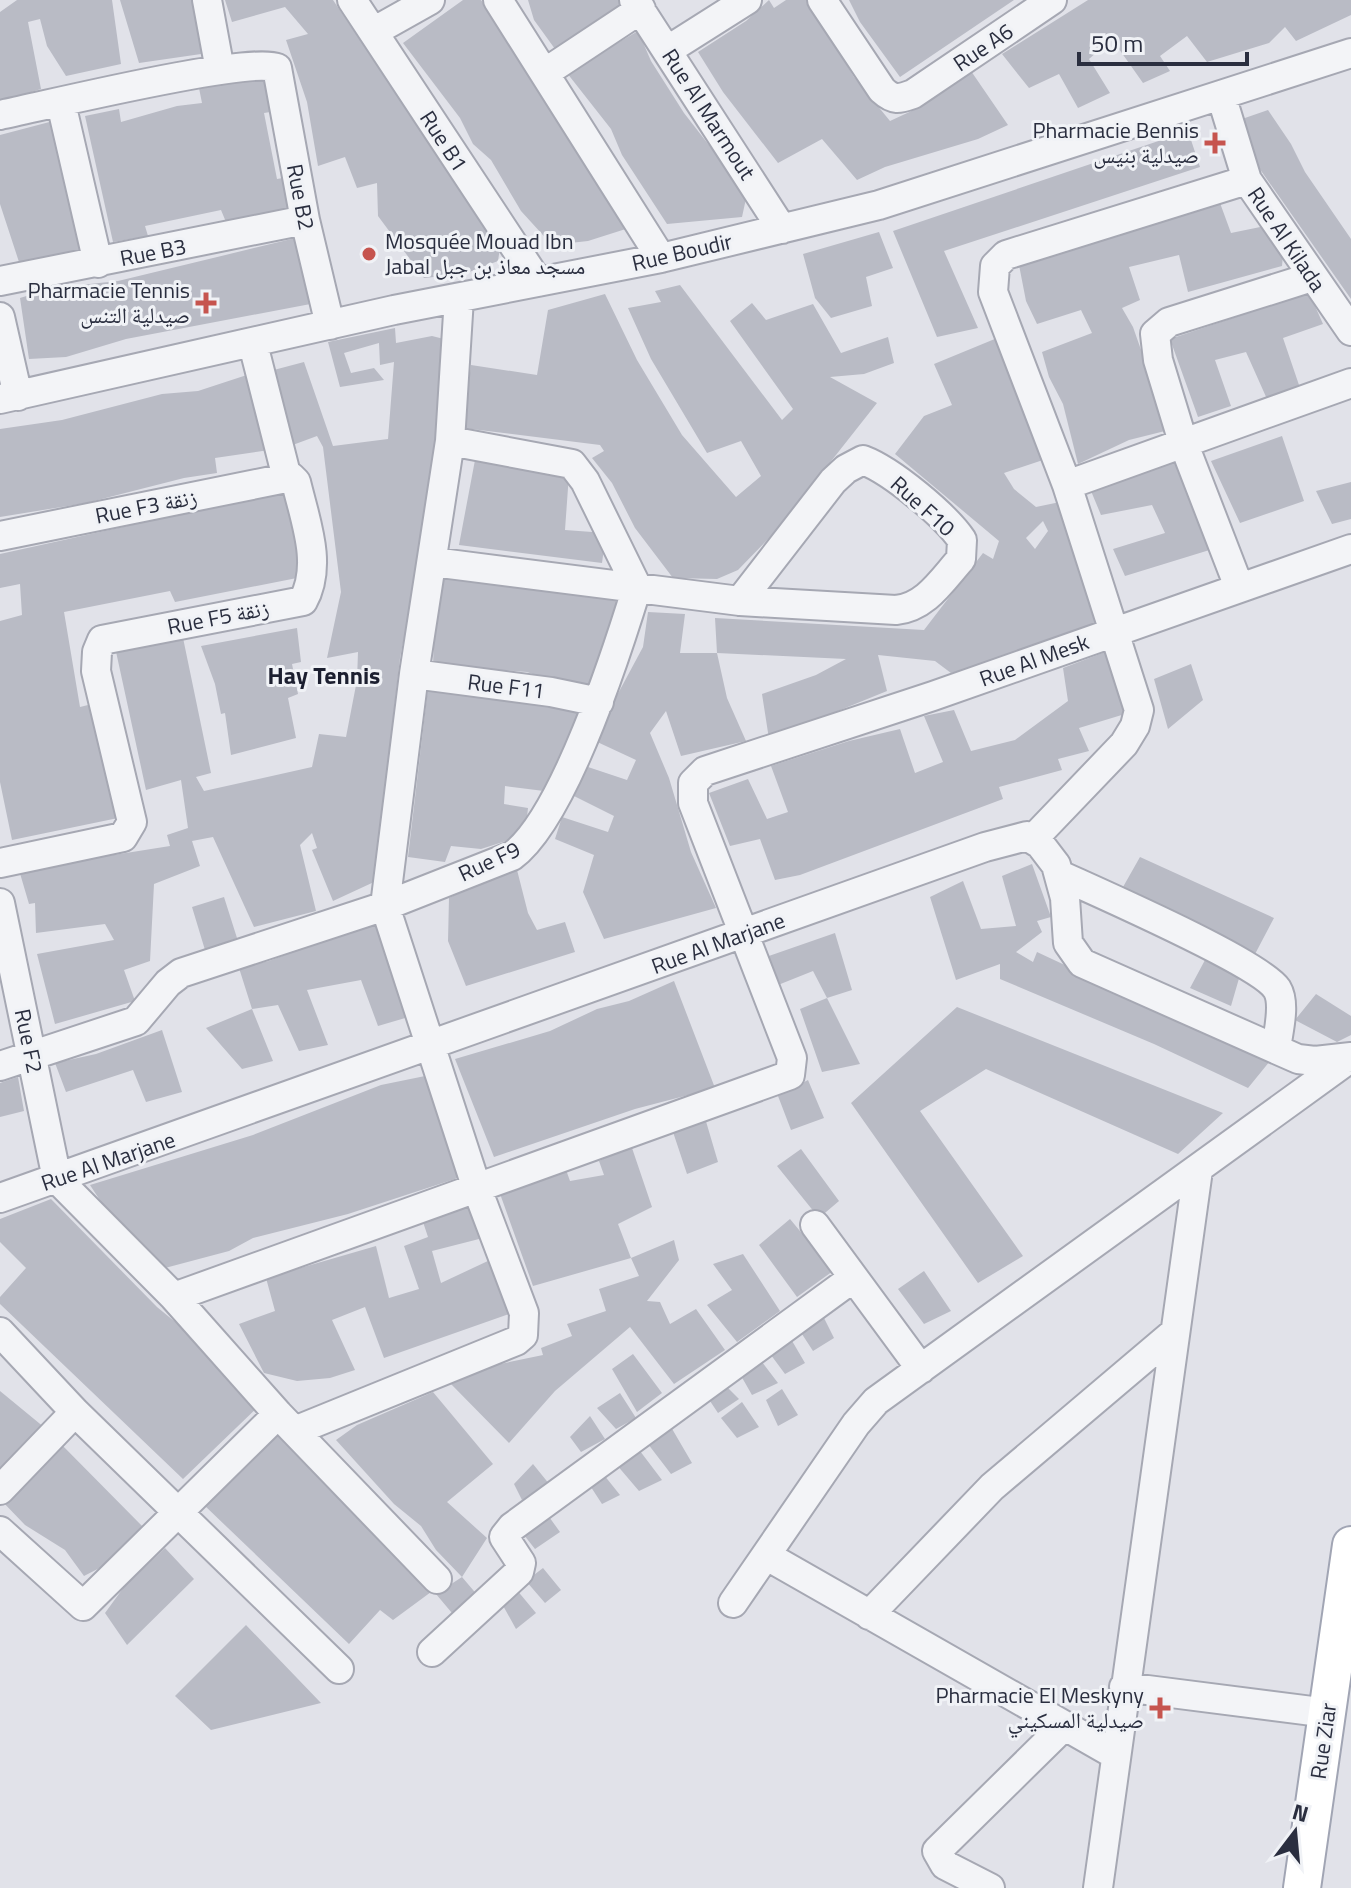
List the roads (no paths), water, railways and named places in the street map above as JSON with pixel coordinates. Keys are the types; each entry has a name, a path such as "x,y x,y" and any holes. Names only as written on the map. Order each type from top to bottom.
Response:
{"main road":[{"name":"Rue Ziar","path":"1302,1888 1351,1545"}],"street":[{"path":"0,115 220,70 207,0"},
{"name":"Rue B1","path":"352,0 538,282"},
{"path":"373,32 430,0"},
{"path":"498,0 661,258"},
{"path":"668,50 747,0"},
{"name":"Rue A6","path":"822,0 882,90 895,99 913,94 1052,0"},
{"path":"546,72 637,4"},
{"name":"Rue Al Marmout","path":"637,4 782,229"},
{"name":"Rue Boudir","path":"9,398 330,325 661,258 879,205 1351,53"},
{"name":"Rue B2","path":"220,70 259,65 277,68 305,220 330,325"},
{"name":"Rue Al Kilada","path":"1221,95 1247,180 1351,331"},
{"path":"61,103 98,263"},
{"path":"1247,180 1006,255 995,266 993,292 1067,485 1138,704 1135,726 1103,767 1033,839 1048,853 1060,875 1068,943 1082,963 1309,1061 1351,1057"},
{"name":"Rue B3","path":"0,281 305,220"},
{"path":"1239,587 1183,442 1158,360 1157,330 1169,322 1312,277"},
{"path":"0,1531 83,1606 180,1513 288,1422 523,1335 524,1313 476,1186 385,906 414,674 450,441 459,298"},
{"path":"0,317 9,398"},
{"path":"253,344 289,478"},
{"path":"1067,485 1351,383"},
{"path":"450,441 559,459 572,464 585,481 637,587"},
{"name":"Rue F10","path":"433,562 740,601 912,609 961,559 962,540 923,502 887,473 863,460 833,481 740,601"},
{"name":"Rue F3 زنقة","path":"0,536 289,478"},
{"name":"Rue F5 زنقة","path":"0,863 123,837 128,831 132,822 96,671 99,645 111,635 303,601 313,581 296,482 289,478"},
{"name":"Rue Al Mesk","path":"744,934 693,803 691,789 697,776 1351,549"},
{"name":"Rue F9","path":"0,1066 136,1021 168,983 181,973 385,906 512,856 529,843 543,821 599,702 637,587"},
{"name":"Rue F11","path":"414,674 551,692 599,702"},
{"name":"Rue Al Marjane","path":"0,1198 985,847 1024,837 1033,839"},
{"path":"1060,875 1261,975 1273,985 1281,999 1276,1049"},
{"name":"Rue F2","path":"0,903 7,975 32,1055 57,1179"},
{"path":"174,1297 790,1075 792,1058 744,934"},
{"path":"733,1603 856,1424 876,1401 1351,1057"},
{"path":"1098,1888 1198,1170"},
{"path":"57,1179 174,1297 437,1579"},
{"path":"815,1225 921,1369"},
{"path":"432,1652 519,1572 521,1563 504,1537 512,1527 853,1278"},
{"path":"0,1332 75,1412 339,1669"},
{"path":"869,1615 992,1487 1175,1332"},
{"path":"0,1490 75,1412"},
{"path":"767,1556 1116,1755"},
{"path":"1124,1687 1328,1713"},
{"path":"990,1888 945,1865 937,1851 1063,1727"}],"place":[{"name":"Pharmacie Bennis صيدلية بنيس","path":"1215,143"},
{"name":"Mosquée Mouad Ibn Jabal مسجد معاذ بن جبل","path":"369,254"},
{"name":"Pharmacie Tennis صيدلية التنس","path":"206,303"},
{"name":"Pharmacie El Meskyny صيدلية المسكيني","path":"1160,1708"}],"district":[{"name":"Hay Tennis","path":"324,675"}]}
